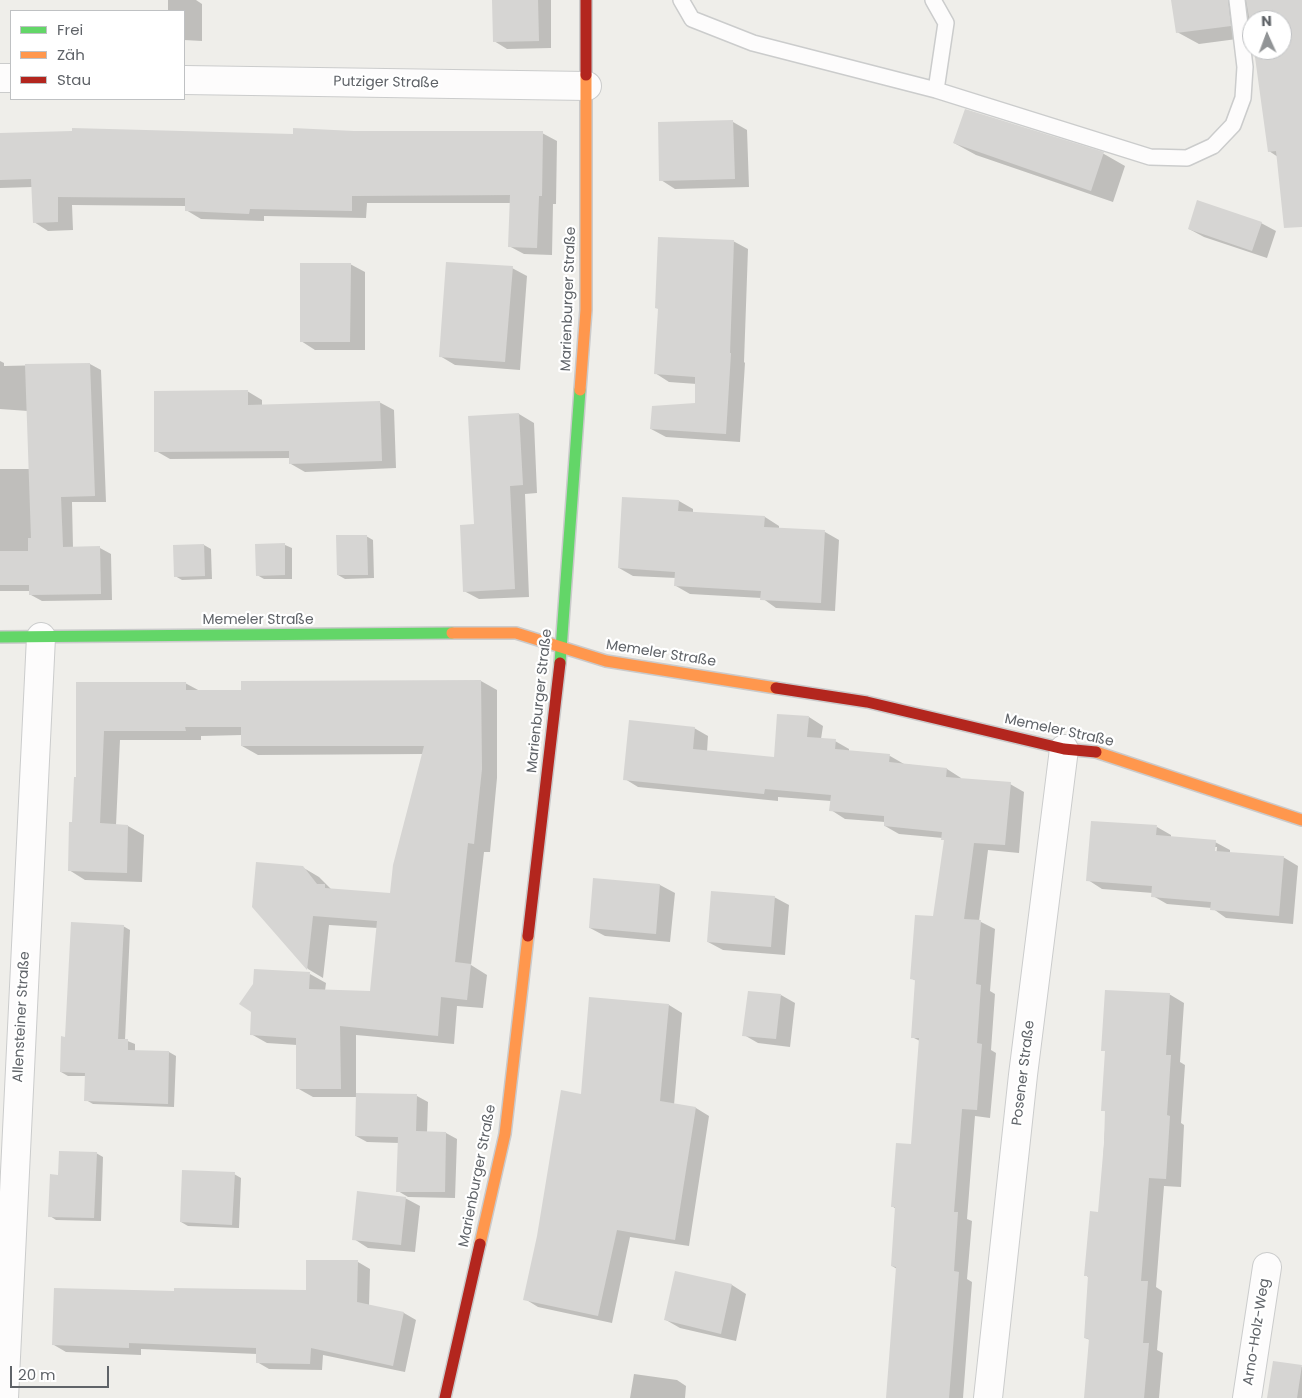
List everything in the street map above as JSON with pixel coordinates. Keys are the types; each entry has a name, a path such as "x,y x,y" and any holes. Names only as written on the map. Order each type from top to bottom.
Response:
{"street":[{"name":"Marienburger Straße","path":"445,1398 505,1134 562,648 586,310 586,0"},
{"name":"Putziger Straße","path":"185,80 587,86"},
{"name":"Memeler Straße","path":"0,637 516,633 606,661 867,702 1064,749 1092,751 1302,820"},
{"name":"Allensteiner Straße","path":"4,1398 41,637"},
{"name":"Posener Straße","path":"988,1398 1023,1076 1064,749"},
{"name":"Arno-Holz-Weg","path":"1247,1398 1267,1267"}],"lane":[{"path":"681,0 692,19 753,43 936,90 1150,157 1187,158 1213,146 1233,125 1243,98 1245,67 1238,0"},
{"path":"934,0 946,23 936,90"}],"building":[{"path":"492,0 538,0 539,41 493,42"},
{"path":"1171,0 1228,0 1231,26 1176,33"},
{"path":"1246,0 1302,0 1302,227 1284,228 1276,151 1268,152 1255,60 1292,60 1292,10 1248,10"},
{"path":"965,109 1104,152 1091,191 953,143"},
{"path":"733,120 735,179 659,181 658,122"},
{"path":"72,128 293,134 293,128 354,131 543,131 542,196 539,196 537,248 508,247 510,195 352,196 352,211 250,209 249,214 185,211 185,198 58,197 58,222 33,223 31,179 0,180 0,133 72,131"},
{"path":"1197,200 1262,222 1252,251 1188,229"},
{"path":"658,237 734,240 731,353 726,434 650,429 652,406 695,403 695,377 654,374 658,309 655,308"},
{"path":"446,262 513,266 505,362 439,357"},
{"path":"300,263 351,263 350,342 300,342"},
{"path":"90,363 95,496 61,497 63,547 100,546 101,594 29,595 29,585 0,585 0,551 28,551 28,538 31,538 25,364"},
{"path":"248,390 248,405 380,401 382,461 289,464 289,451 154,452 154,391"},
{"path":"519,413 523,485 510,486 515,589 463,592 460,525 474,524 468,416"},
{"path":"622,497 679,500 678,511 765,516 764,527 825,530 821,603 760,600 761,591 674,586 675,572 618,568"},
{"path":"336,535 367,535 368,575 337,575"},
{"path":"285,543 285,575 256,576 255,544"},
{"path":"204,544 205,576 174,577 173,545"},
{"path":"481,680 482,769 474,844 468,843 455,962 471,964 467,1000 441,997 438,1036 340,1026 341,1089 296,1089 296,1038 250,1035 251,1012 239,1004 253,984 254,969 310,972 309,989 370,991 377,921 313,916 307,970 252,907 256,862 303,866 317,884 325,884 325,888 390,893 393,865 424,746 241,746 241,727 185,727 186,731 104,731 100,823 128,825 127,873 68,871 69,822 72,822 74,777 76,777 76,682 186,682 186,690 241,690 241,681"},
{"path":"777,714 809,716 807,737 836,739 835,749 890,754 889,762 947,768 946,777 1011,782 1005,845 974,843 964,919 981,920 976,984 981,985 977,1043 982,1044 977,1110 962,1109 954,1212 958,1212 954,1271 959,1272 949,1398 886,1398 896,1267 891,1266 895,1207 891,1207 896,1143 911,1144 919,1038 911,1038 915,980 910,979 915,915 933,916 944,840 941,840 942,832 884,826 884,816 829,811 831,795 765,789 764,794 623,780 629,720 695,727 693,749 774,757"},
{"path":"1091,821 1157,825 1156,835 1216,840 1215,851 1284,856 1279,916 1210,910 1211,902 1151,897 1152,886 1086,881"},
{"path":"593,878 660,884 656,934 589,928"},
{"path":"711,891 775,896 771,947 707,942"},
{"path":"71,922 124,925 118,1039 128,1039 128,1050 169,1051 168,1104 84,1101 85,1073 60,1072 61,1036 65,1037"},
{"path":"1105,990 1170,993 1166,1055 1171,1055 1167,1115 1170,1116 1166,1179 1149,1178 1141,1281 1148,1281 1143,1343 1149,1343 1144,1398 1084,1398 1089,1339 1084,1338 1088,1276 1084,1276 1090,1211 1098,1212 1104,1143 1105,1111 1101,1111 1105,1051 1101,1051"},
{"path":"748,991 781,994 776,1039 742,1036"},
{"path":"589,997 669,1004 660,1101 696,1107 675,1240 617,1230 598,1316 523,1300 537,1236 561,1090 581,1094"},
{"path":"356,1093 417,1094 416,1131 446,1132 445,1192 396,1192 398,1137 355,1136"},
{"path":"59,1151 97,1152 94,1218 48,1217 50,1174 58,1175"},
{"path":"182,1170 235,1172 232,1225 180,1222"},
{"path":"357,1191 406,1197 401,1245 352,1240"},
{"path":"306,1260 358,1260 357,1302 404,1312 393,1366 311,1348 310,1364 256,1363 256,1348 129,1343 129,1348 52,1345 54,1288 174,1291 174,1288 306,1290"},
{"path":"675,1271 732,1284 721,1334 664,1320"},
{"path":"1273,1361 1302,1365 1297,1398 1267,1398"}],"traffic: fast":[{"path":"560,663 580,390"},
{"path":"0,637 452,633"}],"traffic: slow":[{"path":"580,390 586,310 586,75"},
{"path":"452,633 516,633 606,661 776,688"},
{"path":"1096,752 1302,820"},
{"path":"480,1244 505,1134 528,936"}],"traffic: jam":[{"path":"586,0 586,75"},
{"path":"528,936 560,663"},
{"path":"776,688 867,702 1064,749 1096,752"},
{"path":"445,1398 480,1244"}]}
